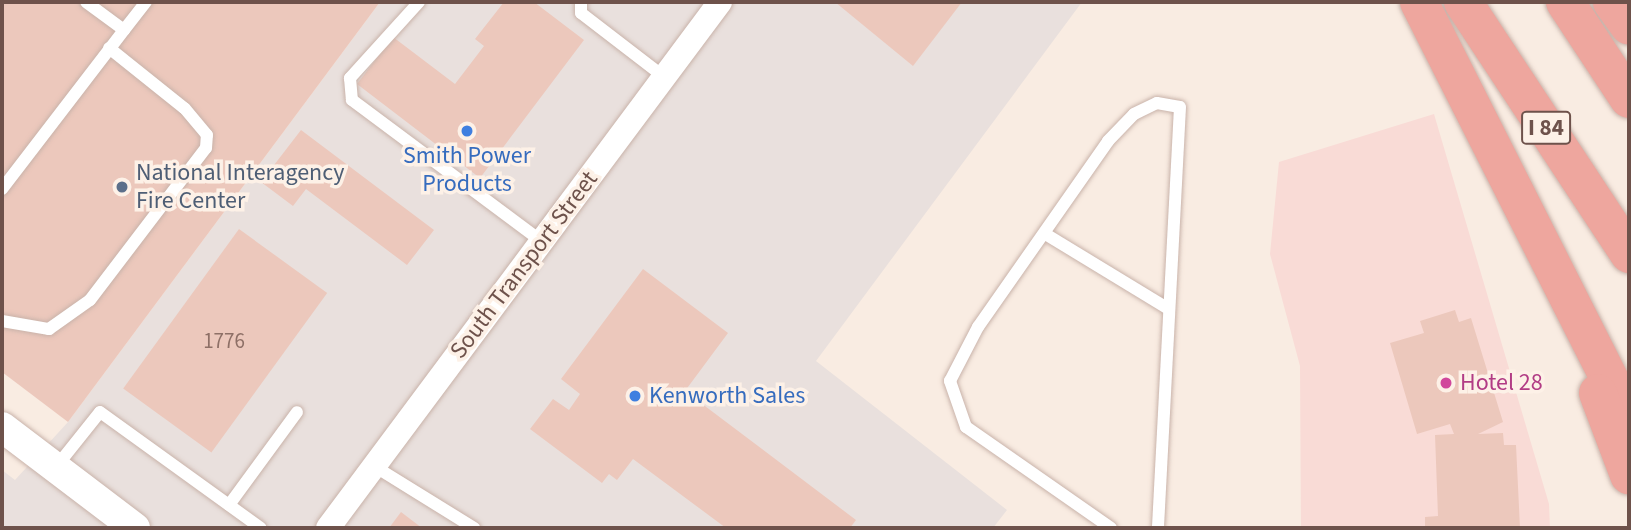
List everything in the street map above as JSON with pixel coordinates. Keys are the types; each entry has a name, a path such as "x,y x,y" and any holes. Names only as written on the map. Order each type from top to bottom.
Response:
{"highway":[{"path":"1419,2 1629,417"},
{"name":"I 84","path":"1463,2 1629,254"},
{"path":"1565,2 1629,99"},
{"path":"1612,2 1629,25"},
{"path":"1548,260 1629,475"}],"street":[{"name":"South Transport Street","path":"328,528 720,2"},
{"path":"2,427 135,528"}],"lane":[{"path":"86,2 124,30"},
{"path":"2,189 146,2"},
{"path":"419,2 390,26 350,78 352,100 541,242"},
{"path":"581,2 581,13 664,76"},
{"path":"2,321 49,329 90,300 206,148 207,135 184,108 110,48"},
{"path":"1111,528 966,426 950,381 978,327 1047,235 1108,141 1134,114 1157,103 1180,107 1167,308 1158,528"},
{"path":"1047,235 1167,308"},
{"path":"55,467 100,412 261,528"},
{"path":"229,505 298,412"},
{"path":"374,466 474,528"}],"shaded area":[{"path":"380,2 1082,2 816,361 1007,510 993,528 2,528 2,470 15,480 68,422"},
{"path":"1434,114 1549,504 1550,528 1301,528 1300,366 1270,254 1279,162"}],"building":[{"name":"National Interagency Fire Center","path":"2,2 380,2 68,422 2,372"},
{"name":"Smith Power Products","path":"504,2 534,2 584,40 480,178 357,84 393,37 455,84 484,46 475,39"},
{"path":"835,2 962,2 913,66"},
{"path":"301,130 434,230 407,265 306,189 293,206 261,182"},
{"path":"239,229 327,293 211,452 123,388"},
{"name":"Kenworth Sales","path":"643,269 728,333 685,391 856,520 850,528 726,528 633,459 617,480 609,474 602,483 530,429 553,399 569,410 580,394 561,379"},
{"name":"Hotel 28","path":"1455,310 1459,322 1471,318 1503,422 1478,434 1503,433 1504,445 1516,445 1520,528 1425,528 1425,517 1438,516 1435,435 1454,434 1450,424 1417,434 1390,343 1424,333 1420,321"},
{"path":"401,512 422,528 389,528"}],"place":[{"name":"Smith Power Products","path":"467,131"},
{"name":"National Interagency Fire Center","path":"122,187"},
{"name":"Hotel 28","path":"1446,383"},
{"name":"Kenworth Sales","path":"635,396"}]}
